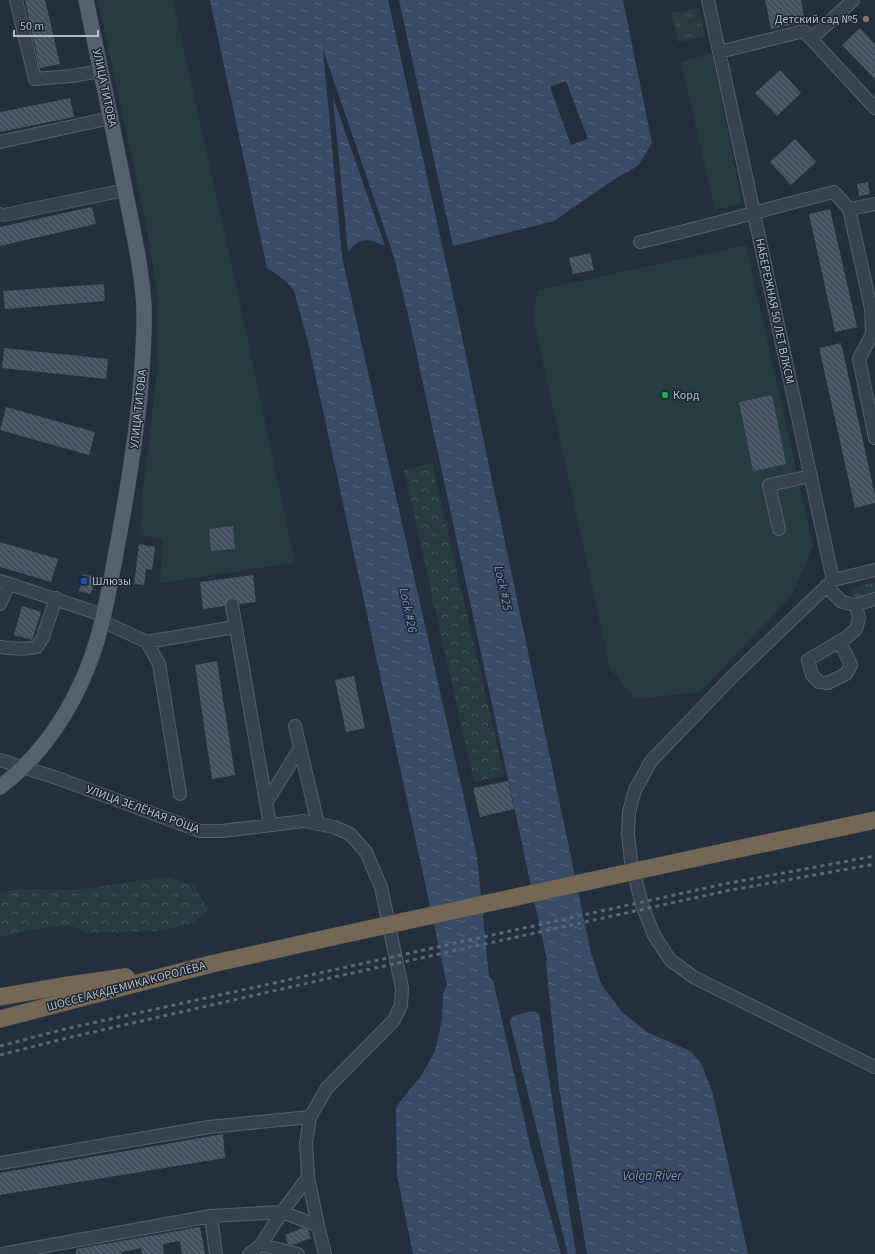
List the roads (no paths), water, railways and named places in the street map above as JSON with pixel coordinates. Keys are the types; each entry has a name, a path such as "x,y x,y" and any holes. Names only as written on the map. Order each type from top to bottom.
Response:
{"highway":[{"path":"211,964 875,820"},
{"name":"ШОССЕ АКАДЕМИКА КОРОЛЁВА","path":"0,998 63,986 211,964"},
{"name":"ШОССЕ АКАДЕМИКА КОРОЛЁВА","path":"0,1019 211,964"}],"main road":[{"name":"УЛИЦА ТИТОВА","path":"0,787 23,767 47,740 82,683 103,618 130,474 135,437 144,349 144,306 139,264 125,190 86,0"}],"street":[{"path":"16,0 35,79 71,76 101,71"},
{"name":"НАБЕРЕЖНАЯ 50 ЛЕТ ВЛКСМ","path":"708,0 811,476 830,583"},
{"path":"811,39 853,0"},
{"path":"719,52 804,31 875,108"},
{"path":"0,142 111,118"},
{"path":"0,214 4,215 125,190"},
{"path":"640,242 834,192 849,209 871,308 872,334 859,359 875,438"},
{"path":"849,209 875,204"},
{"path":"779,529 769,485 811,476"},
{"path":"875,570 830,583 735,674 651,761 635,790 629,812 628,834 632,861 642,905 654,935 670,960 695,978 875,1067"},
{"path":"0,604 4,582 56,598 103,618 147,642 159,664 180,794"},
{"path":"830,583 842,602 856,605 875,599"},
{"path":"0,647 10,649 27,649 37,647 56,598"},
{"path":"232,605 270,825"},
{"path":"840,642 856,629 859,619 856,605"},
{"path":"147,642 236,627"},
{"path":"295,726 318,824"},
{"path":"266,803 300,748"},
{"name":"УЛИЦА ЗЕЛЁНАЯ РОЩА","path":"0,760 57,778 200,831 222,831 304,821 334,827 350,834 366,852 381,887 402,988 400,1005 394,1020 328,1088 310,1117 306,1143 308,1177 325,1254"},
{"path":"0,1163 209,1127 310,1117"},
{"path":"249,1254 261,1245 282,1212 308,1177"},
{"path":"2,1254 211,1216 282,1212 318,1226"},
{"path":"211,1216 216,1254"},
{"path":"261,1245 298,1254"}],"water":[{"path":"210,0 388,0 457,313 591,953 601,984 622,1012 647,1032 692,1052 702,1065 713,1094 748,1254 587,1254 559,1088 546,964 547,960 410,323 394,257 323,49 342,257 477,856 489,977 493,980 530,1145 561,1254 413,1254 397,1175 396,1108 421,1076 435,1051 442,1020 443,994 447,985 309,346 294,291 285,280 267,268"},
{"path":"399,0 623,0 652,143 638,166 616,178 554,221 453,246"},
{"path":"333,97 385,246 365,240 356,243 348,252"},
{"path":"534,1011 539,1014 576,1254 568,1254 510,1022 513,1016"}],"railway":[{"path":"0,1046 65,1029 724,884 875,856"},
{"path":"0,1055 67,1038 330,978 726,891 875,864"}],"place":[{"name":"Детский сад №5","path":"866,19"},
{"name":"Корд","path":"665,395"},
{"name":"Шлюзы","path":"84,581"}],"water label":[{"name":"Lock #25","path":"504,588"},
{"name":"Lock #26","path":"409,610"},
{"name":"Volga River","path":"652,1175"}]}
